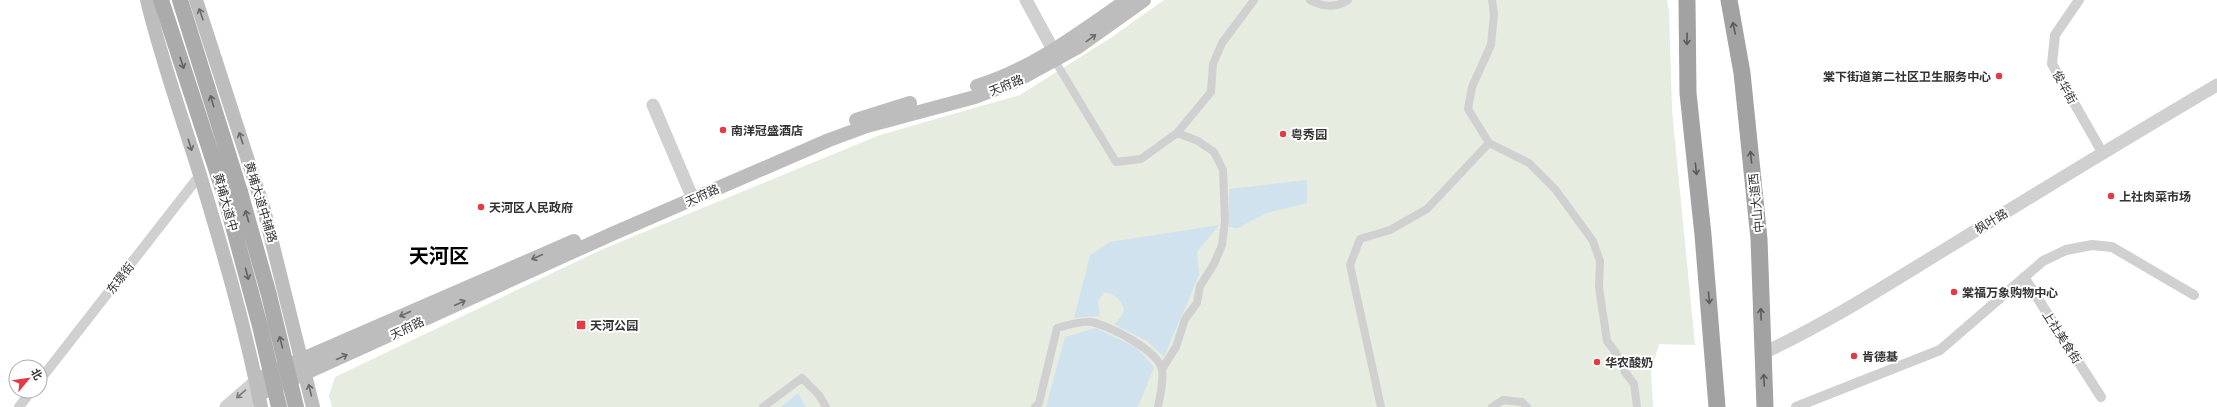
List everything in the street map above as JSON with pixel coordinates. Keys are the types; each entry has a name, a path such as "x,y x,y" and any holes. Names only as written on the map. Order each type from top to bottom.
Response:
{"highway":[{"path":"1687,0 1688,93 1703,234 1717,407"},
{"name":"中山大道西","path":"1729,0 1742,73 1759,239 1765,407"}],"main road":[{"path":"147,0 164,61 200,175 234,296 259,394"},
{"name":"黄埔大道中","path":"161,0 225,196 260,326 279,407"},
{"name":"黄埔大道中","path":"180,0 240,192 269,295 296,407"},
{"name":"黄埔大道中辅路","path":"196,0 264,210 284,283 313,407"},
{"name":"天府路","path":"259,394 302,359 691,195 842,135 903,115 990,92 1026,77 1055,57 1126,0"},
{"name":"天府路","path":"1055,57 1078,47 1144,0"},
{"name":"天府路","path":"259,394 691,195"},
{"path":"234,296 247,308 253,311 262,311 276,304 280,298 284,283"}],"street":[{"path":"1026,0 1055,57 1116,162 1141,159 1177,133 1211,92 1213,64 1222,43 1254,0"},
{"path":"1310,0 1319,5 1340,5 1348,0"},
{"path":"1492,0 1494,14 1491,45 1472,87 1468,109 1489,143 1529,163 1555,189 1593,241 1600,261 1599,287 1607,342 1616,353 1625,372 1634,384 1637,407"},
{"name":"俊华街","path":"2079,0 2055,35 2052,64 2102,152"},
{"name":"枫叶路","path":"1762,353 1795,338 1854,304 2102,152 2217,85"},
{"path":"653,105 691,195"},
{"path":"1162,369 1176,347 1185,319 1197,303 1200,286 1214,264 1222,245 1226,221 1223,170 1214,152 1198,142 1177,133"},
{"path":"1381,407 1350,264 1360,239 1390,230 1427,209 1489,143"},
{"name":"东璟街","path":"48,370 200,175"},
{"path":"1796,407 1940,350 2043,261 2066,250 2092,244 2112,247 2194,295"},
{"name":"上社美食街","path":"2024,277 2100,397"},
{"path":"1035,407 1039,403 1057,328 1071,324 1091,322 1136,341 1158,361 1162,369 1163,381 1158,407"},
{"path":"764,407 802,378 819,395 826,407"},
{"path":"226,407 259,394"},
{"path":"242,407 259,394"},
{"path":"1492,407 1503,400 1522,402 1527,407"}],"shaded area":[{"name":"天河公园","path":"1164,0 1667,0 1669,10 1672,110 1695,345 1659,344 1651,372 1653,407 332,407 329,396 335,377 603,249 880,135 1020,95 1112,37"}],"water":[{"path":"1307,180 1307,203 1266,213 1238,228 1229,227 1229,189"},
{"path":"1219,225 1197,252 1199,275 1164,357 1147,341 1114,324 1121,317 1124,309 1115,296 1105,292 1098,300 1100,316 1074,318 1090,255 1110,242"},
{"path":"1096,328 1137,348 1154,367 1138,407 1046,407 1065,337"},
{"path":"798,393 806,407 781,407"}],"place":[{"name":"棠下街道第二社区卫生服务中心","path":"1999,76"},
{"name":"南洋冠盛酒店","path":"723,130"},
{"name":"粤秀园","path":"1283,134"},
{"name":"上社肉菜市场","path":"2111,196"},
{"name":"天河区人民政府","path":"481,207"},
{"name":"棠福万象购物中心","path":"1954,292"},
{"name":"天河公园","path":"581,325"},
{"name":"肯德基","path":"1854,356"},
{"name":"华农酸奶","path":"1597,362"}],"district":[{"name":"天河区","path":"439,255"}]}
